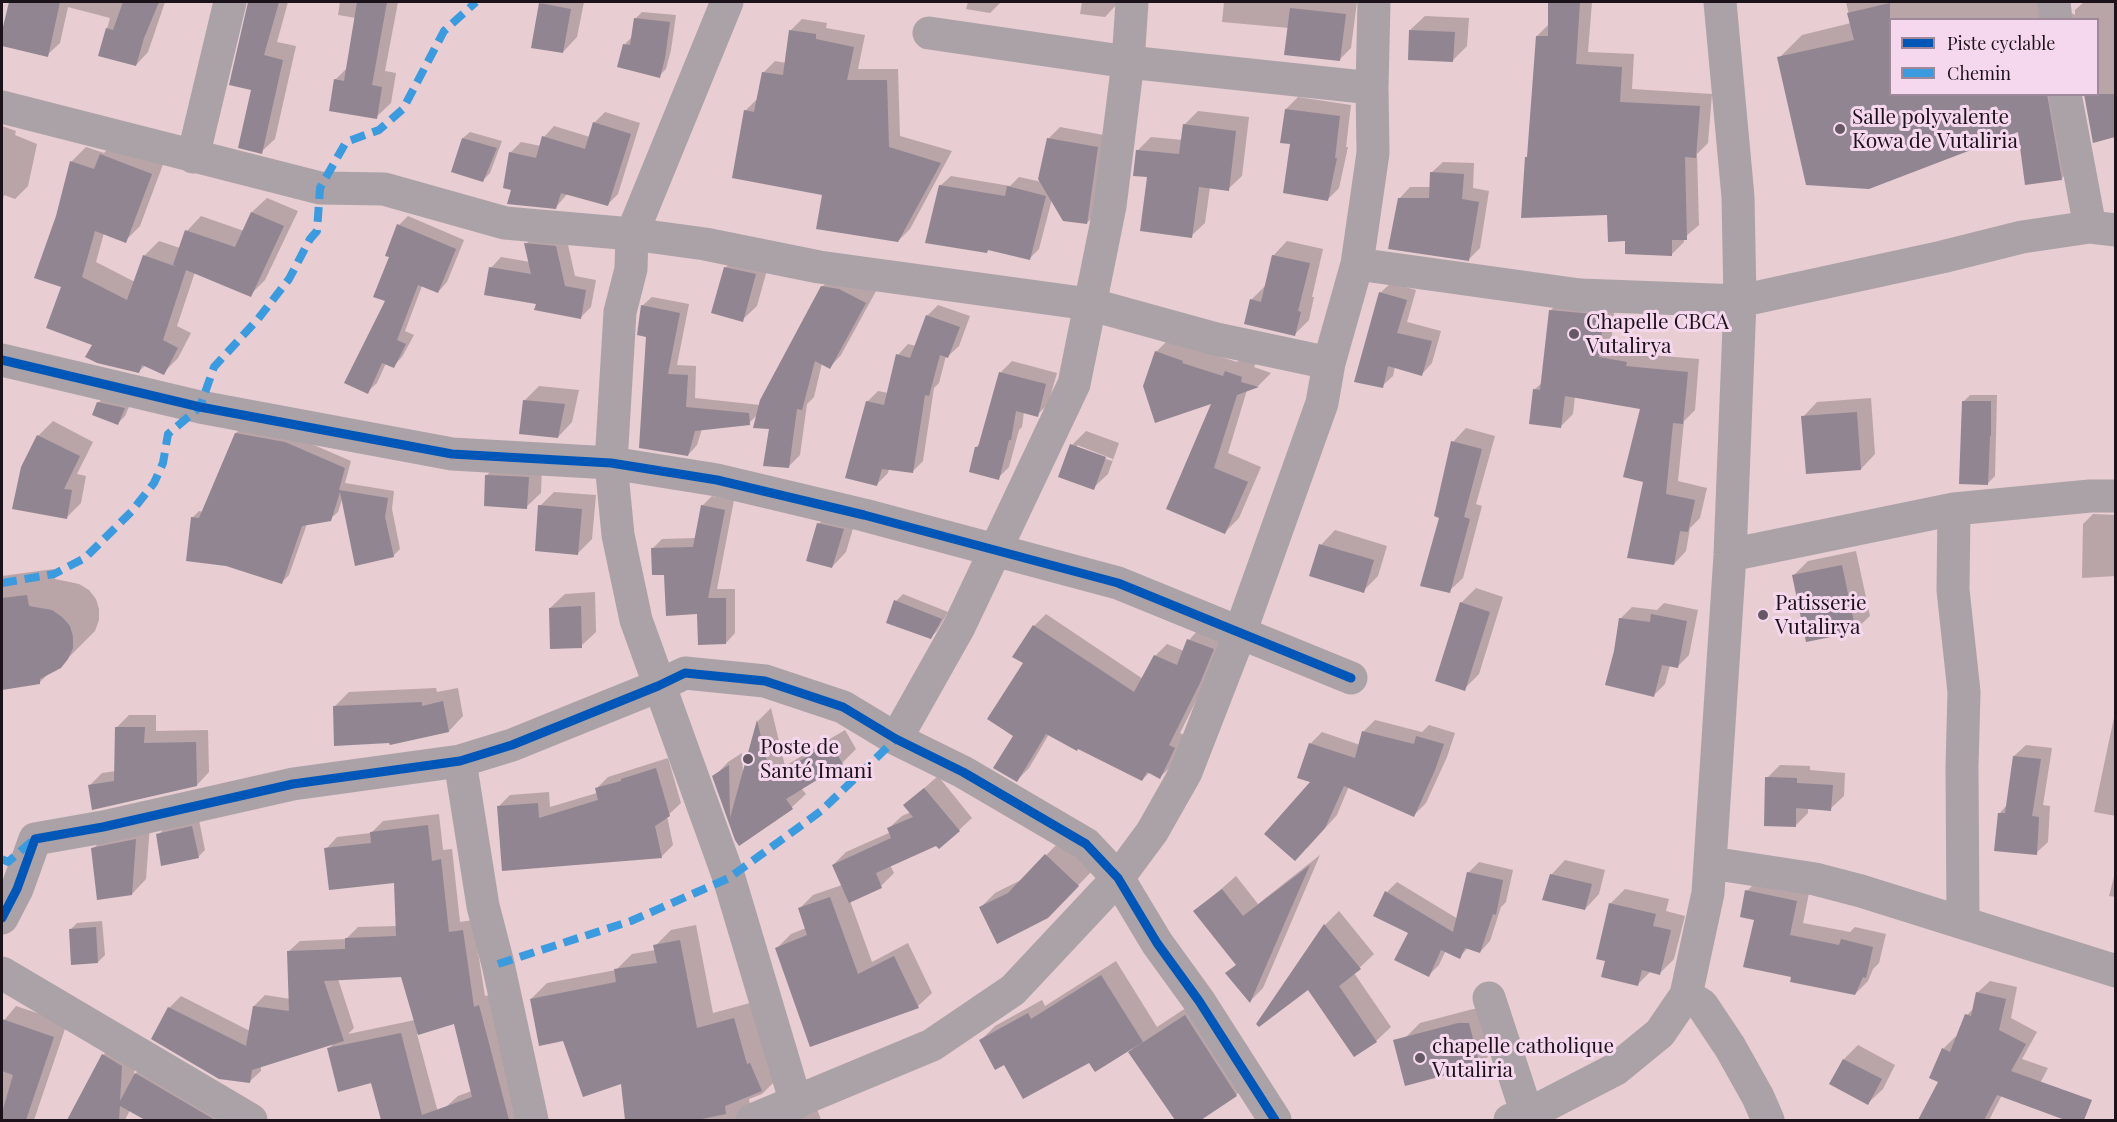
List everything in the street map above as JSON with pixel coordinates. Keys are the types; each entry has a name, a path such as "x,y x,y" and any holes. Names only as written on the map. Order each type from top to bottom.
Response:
{"street":[{"path":"193,158 230,2"},
{"path":"727,2 632,234 631,269 620,312 610,463 618,535 636,620 729,878 796,1103"},
{"path":"896,739 958,627 1074,384 1110,206 1128,62 1132,2"},
{"path":"752,1120 932,1045 1013,990 1118,878 1152,832 1186,772 1240,633 1322,403 1329,363 1357,264 1374,153 1372,88 1374,2"},
{"path":"1488,998 1522,1119 1616,1069 1660,1033 1686,995 1708,892 1711,863 1730,555 1740,301 1738,197 1720,2"},
{"path":"2054,2 2056,18"},
{"path":"929,33 1128,62 1372,88"},
{"path":"1357,264 1580,296 1740,301 2022,237 2103,228 2066,96"},
{"path":"2,107 193,158 320,188 384,189 505,223 632,234 705,244 819,267 1089,304 1216,339 1329,363"},
{"path":"2,360 200,407 452,454 610,463 717,480 864,515 1118,583 1351,678"},
{"path":"1730,555 1954,510 2091,495 2115,496"},
{"path":"1954,510 1953,590 1964,692 1963,922"},
{"path":"2,918 17,889 35,839 104,827 293,784 460,761 512,745 685,673 765,681 843,707 896,739 963,772 1086,844 1118,878 1157,943 1199,1001 1275,1120"},
{"path":"460,761 483,906 532,1120"},
{"path":"1711,863 1815,879 1963,922 2115,971"},
{"path":"2,973 251,1120"},
{"path":"1686,995 1702,1005 1730,1047 1768,1120"}],"shaded area":[{"path":"2,2 2115,2 2115,1120 2,1120"}],"building":[{"path":"9,2 60,2 48,57 2,46 2,31"},
{"path":"123,2 159,2 144,38 136,66 98,56 106,28 113,30"},
{"path":"248,2 279,2 264,55 283,60 262,154 238,148 251,90 229,85"},
{"path":"357,2 387,2 372,85 382,87 377,119 329,111 334,79 344,81"},
{"path":"1548,2 1580,2 1576,64 1622,67 1620,102 1700,106 1696,158 1685,157 1687,240 1672,240 1672,256 1625,254 1625,241 1608,242 1607,215 1521,218 1536,36 1548,36"},
{"path":"539,3 571,9 563,53 531,48"},
{"path":"1890,3 1889,96 2047,96 2062,180 2025,185 2018,132 1869,189 1806,185 1777,57 1854,40 1847,13"},
{"path":"1290,8 1346,14 1340,61 1284,55"},
{"path":"634,18 670,22 660,78 617,67 623,44 630,45"},
{"path":"789,30 816,34 816,39 854,47 847,80 887,80 889,147 941,163 898,242 816,229 822,195 732,178 744,110 754,112 762,72 783,75"},
{"path":"1409,30 1455,32 1453,62 1408,60"},
{"path":"2115,94 2115,137 2093,143 2084,96"},
{"path":"1285,109 1340,116 1335,158 1337,158 1328,201 1283,193 1290,144 1280,143"},
{"path":"593,122 631,134 608,206 561,193 556,209 507,204 511,190 503,188 509,152 536,158 542,136 585,149"},
{"path":"1183,124 1236,131 1229,191 1199,187 1192,238 1140,231 1147,177 1133,176 1136,150 1179,154"},
{"path":"462,138 497,148 483,182 451,172"},
{"path":"1047,138 1098,147 1087,224 1063,221 1038,179"},
{"path":"100,154 152,174 126,243 95,231 82,277 127,300 143,255 177,267 173,265 185,230 235,247 251,212 284,226 251,297 186,270 163,340 178,348 164,375 142,365 139,373 97,363 85,357 92,345 46,328 61,287 34,278 56,216 70,161 94,169"},
{"path":"1430,172 1464,174 1462,199 1479,202 1469,261 1388,249 1398,198 1429,198"},
{"path":"939,185 1005,196 1007,186 1046,196 1030,260 988,250 987,253 925,243"},
{"path":"397,224 456,249 438,293 418,285 397,340 406,344 394,368 382,363 368,394 344,383 385,301 373,297 389,257 385,256"},
{"path":"524,243 556,246 565,286 586,290 581,319 534,310 536,304 484,295 489,267 531,274"},
{"path":"1272,255 1310,263 1298,311 1301,312 1295,336 1244,324 1250,299 1261,302"},
{"path":"724,267 756,274 743,322 711,313"},
{"path":"821,286 839,289 866,303 830,369 815,361 802,410 797,409 789,468 763,466 769,429 753,428 760,400"},
{"path":"1379,292 1407,300 1397,333 1432,341 1422,376 1388,366 1383,388 1354,382"},
{"path":"641,305 680,313 668,374 688,375 686,407 749,413 750,425 695,431 688,456 639,448 646,337 637,335"},
{"path":"1549,310 1604,315 1599,357 1627,362 1626,366 1688,372 1683,424 1673,423 1666,494 1695,500 1688,532 1680,531 1674,565 1627,558 1643,482 1623,477 1640,409 1565,396 1561,428 1529,424 1533,389 1540,390"},
{"path":"926,315 960,327 948,358 940,355 929,396 925,395 913,473 882,469 877,486 845,478 866,401 884,405 896,354 910,358"},
{"path":"1155,351 1183,361 1182,363 1223,376 1225,371 1242,377 1241,382 1259,387 1237,395 1214,468 1248,482 1225,534 1166,509 1211,404 1155,423 1143,386"},
{"path":"999,372 1046,384 1038,417 1016,411 1011,440 1009,440 999,480 969,472"},
{"path":"523,400 565,404 558,438 519,434"},
{"path":"1962,401 1991,401 1988,485 1959,484"},
{"path":"97,402 125,408 118,425 92,415"},
{"path":"1857,412 1861,470 1806,474 1801,416"},
{"path":"235,433 285,442 345,468 339,490 388,498 385,517 394,557 355,566 340,492 331,521 302,526 282,584 226,566 186,561 191,517 199,518"},
{"path":"37,435 80,456 64,489 72,490 67,519 12,509 21,467"},
{"path":"1451,441 1482,449 1464,517 1470,519 1450,593 1420,586 1439,518 1434,516"},
{"path":"1070,444 1106,457 1094,490 1058,477"},
{"path":"485,475 529,477 527,509 484,506"},
{"path":"538,505 582,509 578,555 535,551"},
{"path":"701,505 725,510 708,598 726,598 726,644 698,645 697,614 666,616 664,575 652,575 651,548 693,547"},
{"path":"817,523 844,529 832,568 806,561"},
{"path":"1319,544 1374,560 1364,593 1309,576"},
{"path":"1842,565 1856,632 1806,642 1792,575"},
{"path":"27,595 29,606 52,610 70,626 73,648 61,668 40,679 40,684 2,690 2,598"},
{"path":"894,600 942,619 931,639 886,623"},
{"path":"1460,602 1490,612 1465,691 1435,681"},
{"path":"581,606 582,648 550,649 549,608"},
{"path":"1651,614 1687,621 1678,668 1662,665 1654,697 1605,685 1614,651 1619,618 1650,622"},
{"path":"1033,625 1134,692 1154,655 1177,665 1187,639 1214,649 1169,745 1175,748 1160,779 1147,772 1142,781 1046,734 1017,782 993,768 1013,736 987,719 1023,663 1012,657"},
{"path":"443,701 449,732 390,745 389,743 334,746 333,706 422,702 422,706"},
{"path":"757,720 771,778 830,743 843,764 786,799 793,809 739,846 712,776 729,765 730,818"},
{"path":"115,727 145,727 144,743 196,742 197,786 92,810 88,785 114,781"},
{"path":"1362,731 1414,744 1416,736 1444,744 1414,817 1344,786 1325,828 1295,861 1264,834 1310,782 1297,778 1309,743 1355,758"},
{"path":"2013,756 2041,759 2032,816 2039,817 2037,855 1994,851 1998,813 2005,813"},
{"path":"656,768 670,816 655,826 662,858 502,871 497,806 538,803 539,818 598,800 595,788"},
{"path":"1765,777 1797,778 1797,783 1833,785 1831,811 1796,808 1796,827 1764,826"},
{"path":"924,788 960,831 939,849 936,846 876,873 882,888 849,903 832,865 891,838 887,828 913,817 903,805"},
{"path":"428,825 432,861 441,859 449,932 463,930 474,1007 479,1005 509,1120 381,1120 371,1083 338,1092 327,1048 401,1033 422,1115 472,1097 454,1024 418,1035 401,977 324,981 344,1041 252,1070 250,1083 219,1079 151,1039 168,1007 246,1046 253,1006 289,1011 287,951 345,949 345,938 396,936 394,883 329,890 324,848 371,843 370,832"},
{"path":"192,826 199,858 161,866 156,834"},
{"path":"136,839 132,895 97,900 91,848"},
{"path":"1045,854 1079,886 1048,918 997,944 979,907 1008,893"},
{"path":"1310,865 1250,1003 1225,973 1236,965 1193,911 1222,889 1243,916"},
{"path":"1467,872 1503,880 1496,915 1493,914 1480,953 1465,948 1460,959 1441,950 1429,977 1394,960 1408,933 1373,916 1385,891 1453,932"},
{"path":"1550,874 1592,884 1585,910 1542,900"},
{"path":"1745,890 1797,901 1790,935 1839,945 1841,939 1873,947 1866,978 1863,977 1855,995 1790,982 1791,977 1743,967 1754,920 1740,917"},
{"path":"830,897 858,974 894,956 919,1008 810,1047 775,948 807,935 798,908"},
{"path":"1609,903 1656,914 1653,926 1671,930 1660,975 1642,970 1638,986 1601,977 1605,961 1596,959"},
{"path":"1324,924 1361,969 1339,986 1377,1042 1354,1057 1308,990 1259,1027 1256,1024"},
{"path":"96,927 98,963 71,965 69,929"},
{"path":"680,940 697,1028 734,1018 747,1064 750,1063 762,1091 725,1106 726,1114 697,1120 625,1120 621,1084 583,1097 563,1041 539,1046 530,999 616,982 614,969 657,963 653,945"},
{"path":"1101,975 1143,1042 1095,1072 1089,1063 1023,1099 1004,1065 995,1070 979,1040 1028,1013 1031,1019"},
{"path":"1976,992 2006,999 1999,1030 2026,1044 2011,1071 2092,1100 2084,1120 2065,1120 1997,1095 1984,1120 1918,1120 1938,1082 1929,1078 1942,1048 1950,1052 1965,1014 1971,1016"},
{"path":"1185,1015 1237,1096 1201,1120 1175,1120 1128,1052"},
{"path":"2,1019 54,1037 26,1120 2,1120 13,1075 2,1071"},
{"path":"1458,1023 1469,1023 1480,1066 1405,1086 1393,1040"},
{"path":"102,1054 122,1066 120,1101 135,1073 215,1120 145,1120 120,1106 119,1120 67,1120"},
{"path":"1843,1059 1882,1079 1868,1105 1829,1084"}],"marked path":[{"path":"2,583 54,574 85,558 132,511 154,483 163,463 168,434 200,407 214,367 258,319 289,279 310,239 317,231 320,188 346,142 379,130 403,109 444,31 476,2"},
{"path":"498,964 631,921 729,878 821,811 896,739"},
{"path":"2,859 8,862 32,841"}],"cycle path":[{"path":"2,360 200,407 452,454 611,463 717,480 864,515 1118,583 1351,678"},
{"path":"2,918 17,889 35,839 103,827 293,784 460,761 512,745 685,673 765,681 843,707 896,739 963,772 1086,844 1118,878 1157,943 1199,1001 1275,1120"}],"place":[{"name":"Salle polyvalente Kowa de Vutaliria","path":"1840,129"},
{"name":"Chapelle CBCA Vutalirya","path":"1574,334"},
{"name":"Patisserie Vutalirya","path":"1763,615"},
{"name":"Poste de Santé Imani","path":"748,759"},
{"name":"chapelle catholique Vutaliria","path":"1420,1058"}]}
